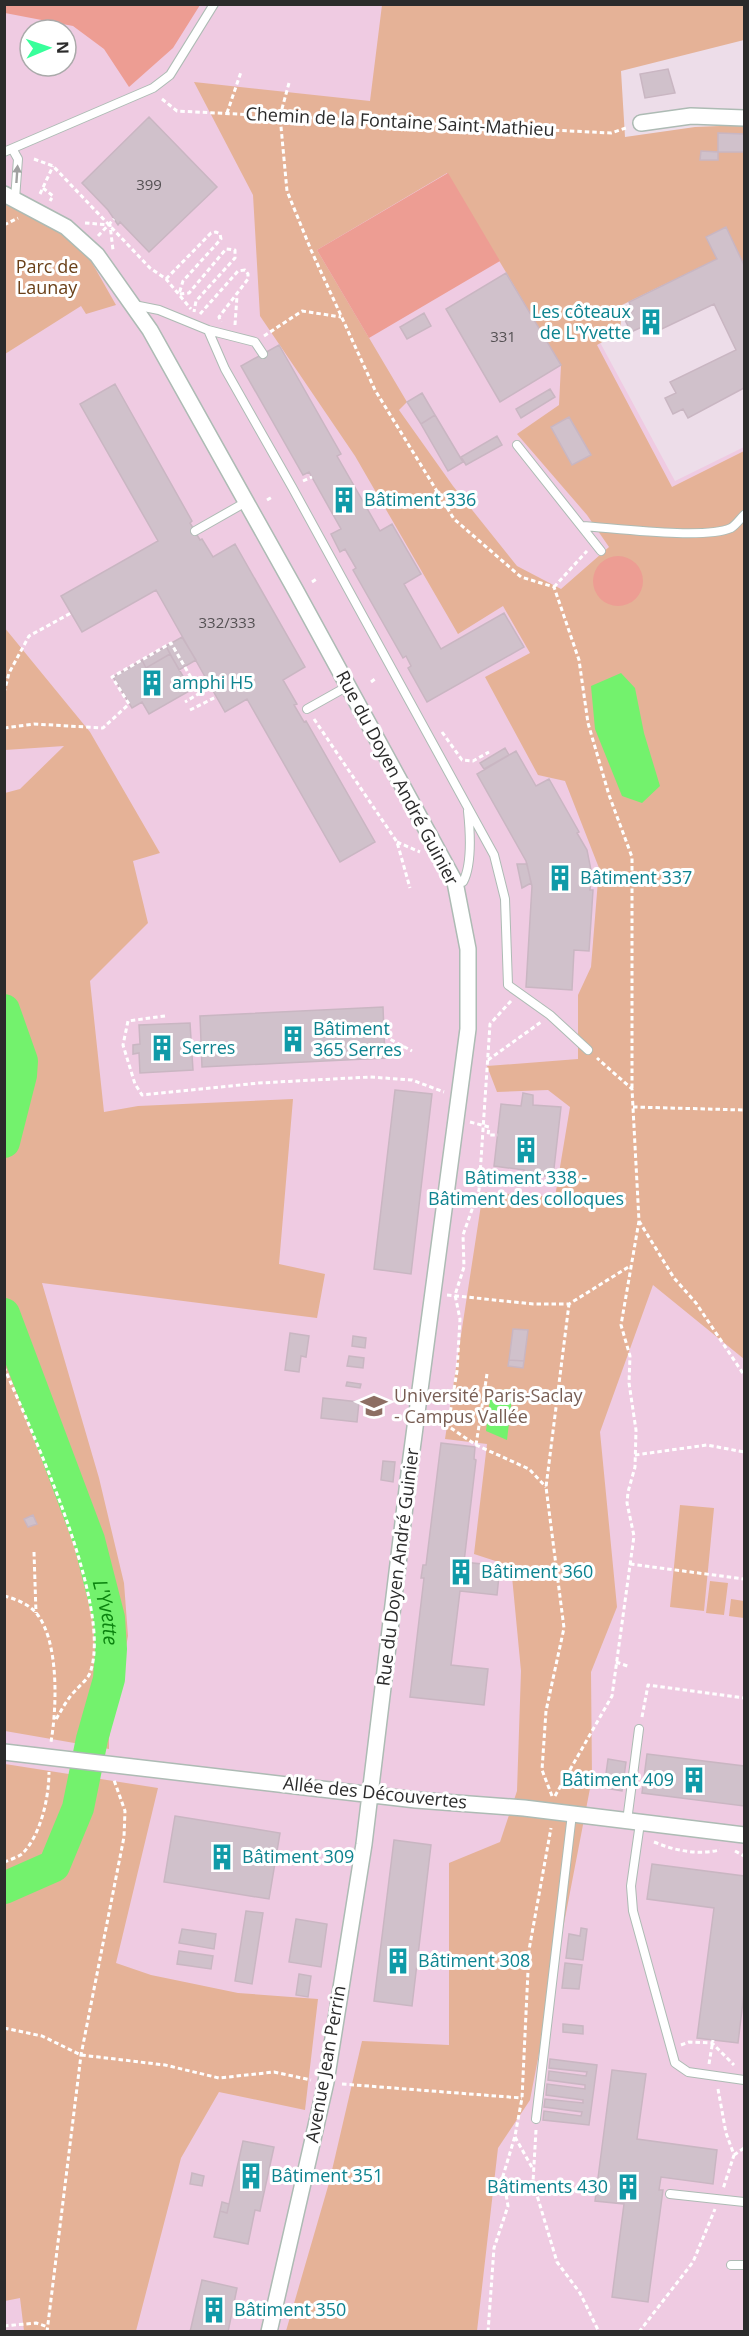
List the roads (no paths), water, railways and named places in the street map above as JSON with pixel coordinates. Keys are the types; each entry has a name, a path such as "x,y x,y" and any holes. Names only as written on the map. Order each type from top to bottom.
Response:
{"street":[{"path":"641,123 690,116 744,118"},
{"name":"Rue du Doyen André Guinier","path":"10,196 66,226 89,248 150,330 455,882 468,949 468,1029 410,1465 370,1794"},
{"name":"Allée des Découvertes","path":"4,1752 49,1764 66,1758 370,1794 572,1814 635,1826 744,1835"},
{"name":"Avenue Jean Perrin","path":"269,2331 326,2082 370,1794"}],"lane":[{"path":"10,196 18,159 9,151 153,88 170,75 214,4"},
{"path":"133,305 159,310 208,330 255,342 263,354"},
{"path":"208,330 225,369 495,858 505,899 508,986 550,1015 588,1050"},
{"path":"517,445 601,551"},
{"path":"195,531 246,502"},
{"path":"582,526 715,532 733,527 744,515"},
{"path":"307,709 348,686"},
{"path":"455,882 463,882 466,875 470,832 467,805"},
{"path":"639,1729 632,1886 633,1911 675,2062 688,2072 744,2080"},
{"path":"536,2119 572,1814"},
{"path":"670,2194 744,2202"},
{"path":"731,2265 744,2265"}],"waterway":[{"path":"4,1010 22,1061 21,1075 4,1142"},
{"name":"L'Yvette","path":"4,1314 89,1540 109,1618 111,1649 109,1679 92,1739 78,1808 54,1866 4,1888"}],"place":[{"name":"Les côteaux de L'Yvette","path":"651,322"},
{"name":"Bâtiment 336","path":"344,500"},
{"name":"amphi H5","path":"152,683"},
{"name":"Bâtiment 337","path":"560,878"},
{"name":"Bâtiment 365 Serres","path":"293,1039"},
{"name":"Serres","path":"162,1048"},
{"name":"Bâtiment 338 - Bâtiment des colloques","path":"526,1150"},
{"name":"Université Paris-Saclay - Campus Vallée","path":"374,1406"},
{"name":"Bâtiment 360","path":"461,1572"},
{"name":"Bâtiment 409","path":"694,1780"},
{"name":"Bâtiment 309","path":"222,1857"},
{"name":"Bâtiment 308","path":"398,1961"},
{"name":"Bâtiment 351","path":"251,2176"},
{"name":"Bâtiments 430","path":"628,2187"},
{"name":"Bâtiment 350","path":"214,2310"}],"park label":[{"name":"Parc de Launay","path":"47,277"}]}
